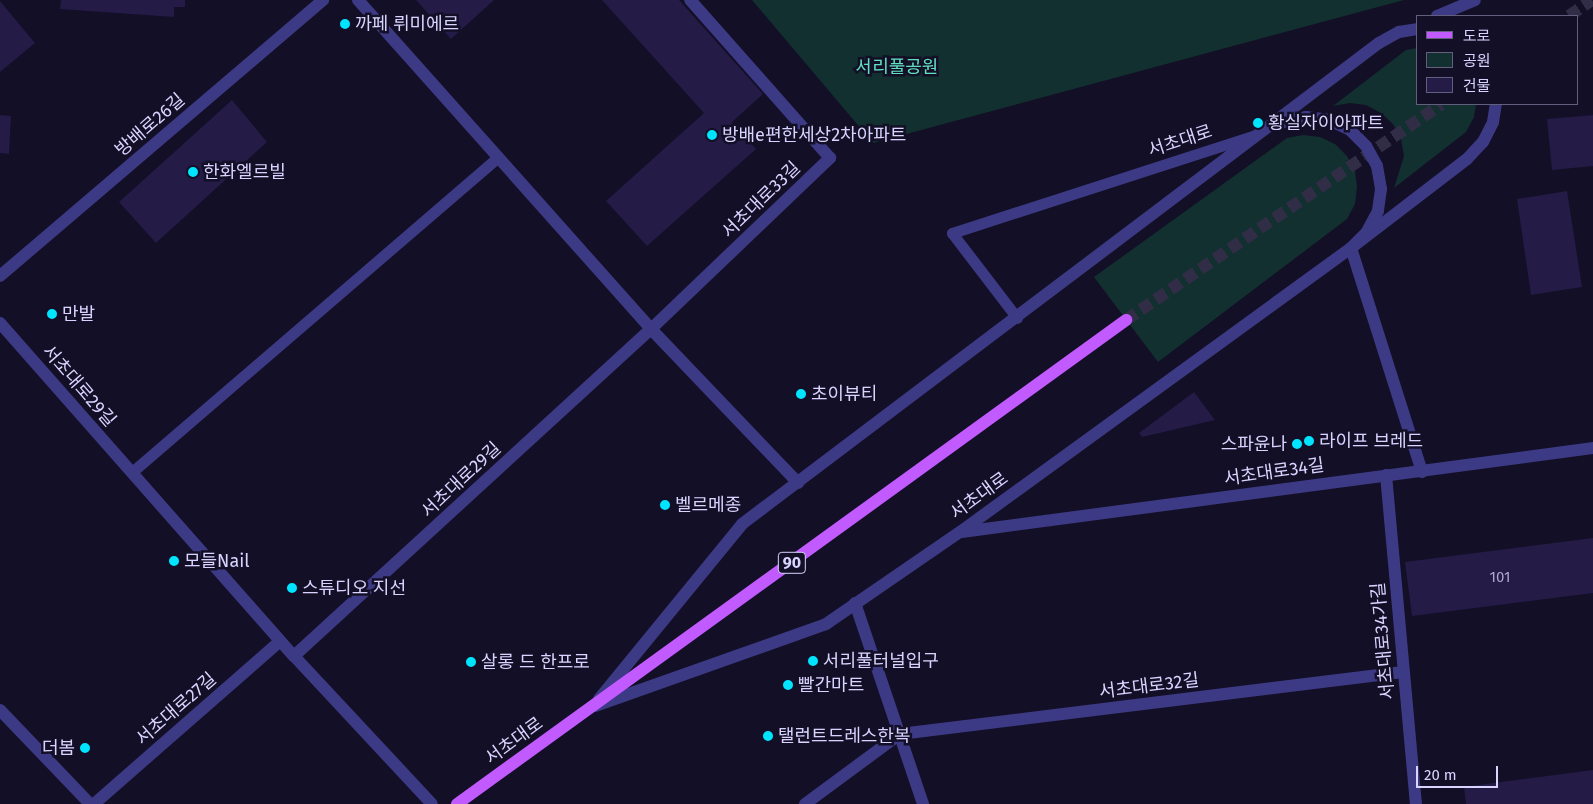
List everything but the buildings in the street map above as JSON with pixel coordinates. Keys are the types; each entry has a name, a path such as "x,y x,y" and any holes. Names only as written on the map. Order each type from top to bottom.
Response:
{"main road":[{"name":"서초대로","path":"457,804 1126,320"}],"street":[{"name":"방배로26길","path":"0,276 323,0"},
{"path":"358,0 651,329 798,482"},
{"name":"서초대로33길","path":"651,329 830,158 690,0"},
{"path":"1439,15 1475,0"},
{"path":"1399,32 1416,25"},
{"name":"서초대로","path":"592,707 742,524 1264,132 1379,43 1399,32 1416,29"},
{"name":"서초대로","path":"592,707 826,624 960,532 1351,248 1467,159 1483,142 1493,122 1496,105"},
{"name":"서초대로","path":"1264,132 1284,121 1306,117 1329,120 1350,130 1366,146 1377,166 1381,188 1378,211 1367,232 1351,248"},
{"path":"1351,248 1422,472"},
{"name":"서초대로29길","path":"0,322 280,641 432,804"},
{"name":"서초대로29길","path":"294,656 651,329"},
{"name":"서초대로34길","path":"960,532 1593,448"},
{"name":"서초대로34가길","path":"1386,474 1402,672 1416,804"},
{"path":"856,604 923,804"},
{"name":"서초대로27길","path":"94,804 280,641"},
{"name":"서초대로32길","path":"900,734 1402,672"},
{"path":"0,710 90,804"},
{"path":"805,804 900,734"}],"lane":[{"name":"서초대로","path":"1017,318 952,233 1264,132"},
{"path":"132,472 498,157"}],"green space":[{"name":"서리풀공원","path":"752,0 1404,0 873,143"},
{"path":"1416,48 1416,105 1476,105 1474,117 1466,132 1394,188 1404,156 1401,139 1393,124 1381,113 1366,105 1350,103 1333,106 1406,50"},
{"path":"1303,135 1320,137 1335,144 1347,156 1355,171 1357,187 1355,204 1347,219 1158,362 1094,277 1287,138"}],"tunnel":[{"path":"1570,15 1592,0"},
{"path":"1126,320 1440,105"}],"place":[{"name":"까페 뤼미에르","path":"345,24"},
{"name":"황실자이아파트","path":"1258,123"},
{"name":"방배e편한세상2차아파트","path":"712,135"},
{"name":"한화엘르빌","path":"193,172"},
{"name":"만발","path":"52,314"},
{"name":"초이뷰티","path":"801,394"},
{"name":"라이프 브레드","path":"1309,441"},
{"name":"스파윤나","path":"1297,444"},
{"name":"벨르메종","path":"665,505"},
{"name":"모들Nail","path":"174,561"},
{"name":"스튜디오 지선","path":"292,588"},
{"name":"서리풀터널입구","path":"813,661"},
{"name":"살롱 드 한프로","path":"471,662"},
{"name":"빨간마트","path":"788,685"},
{"name":"탤런트드레스한복","path":"768,736"},
{"name":"더봄","path":"85,748"}]}
